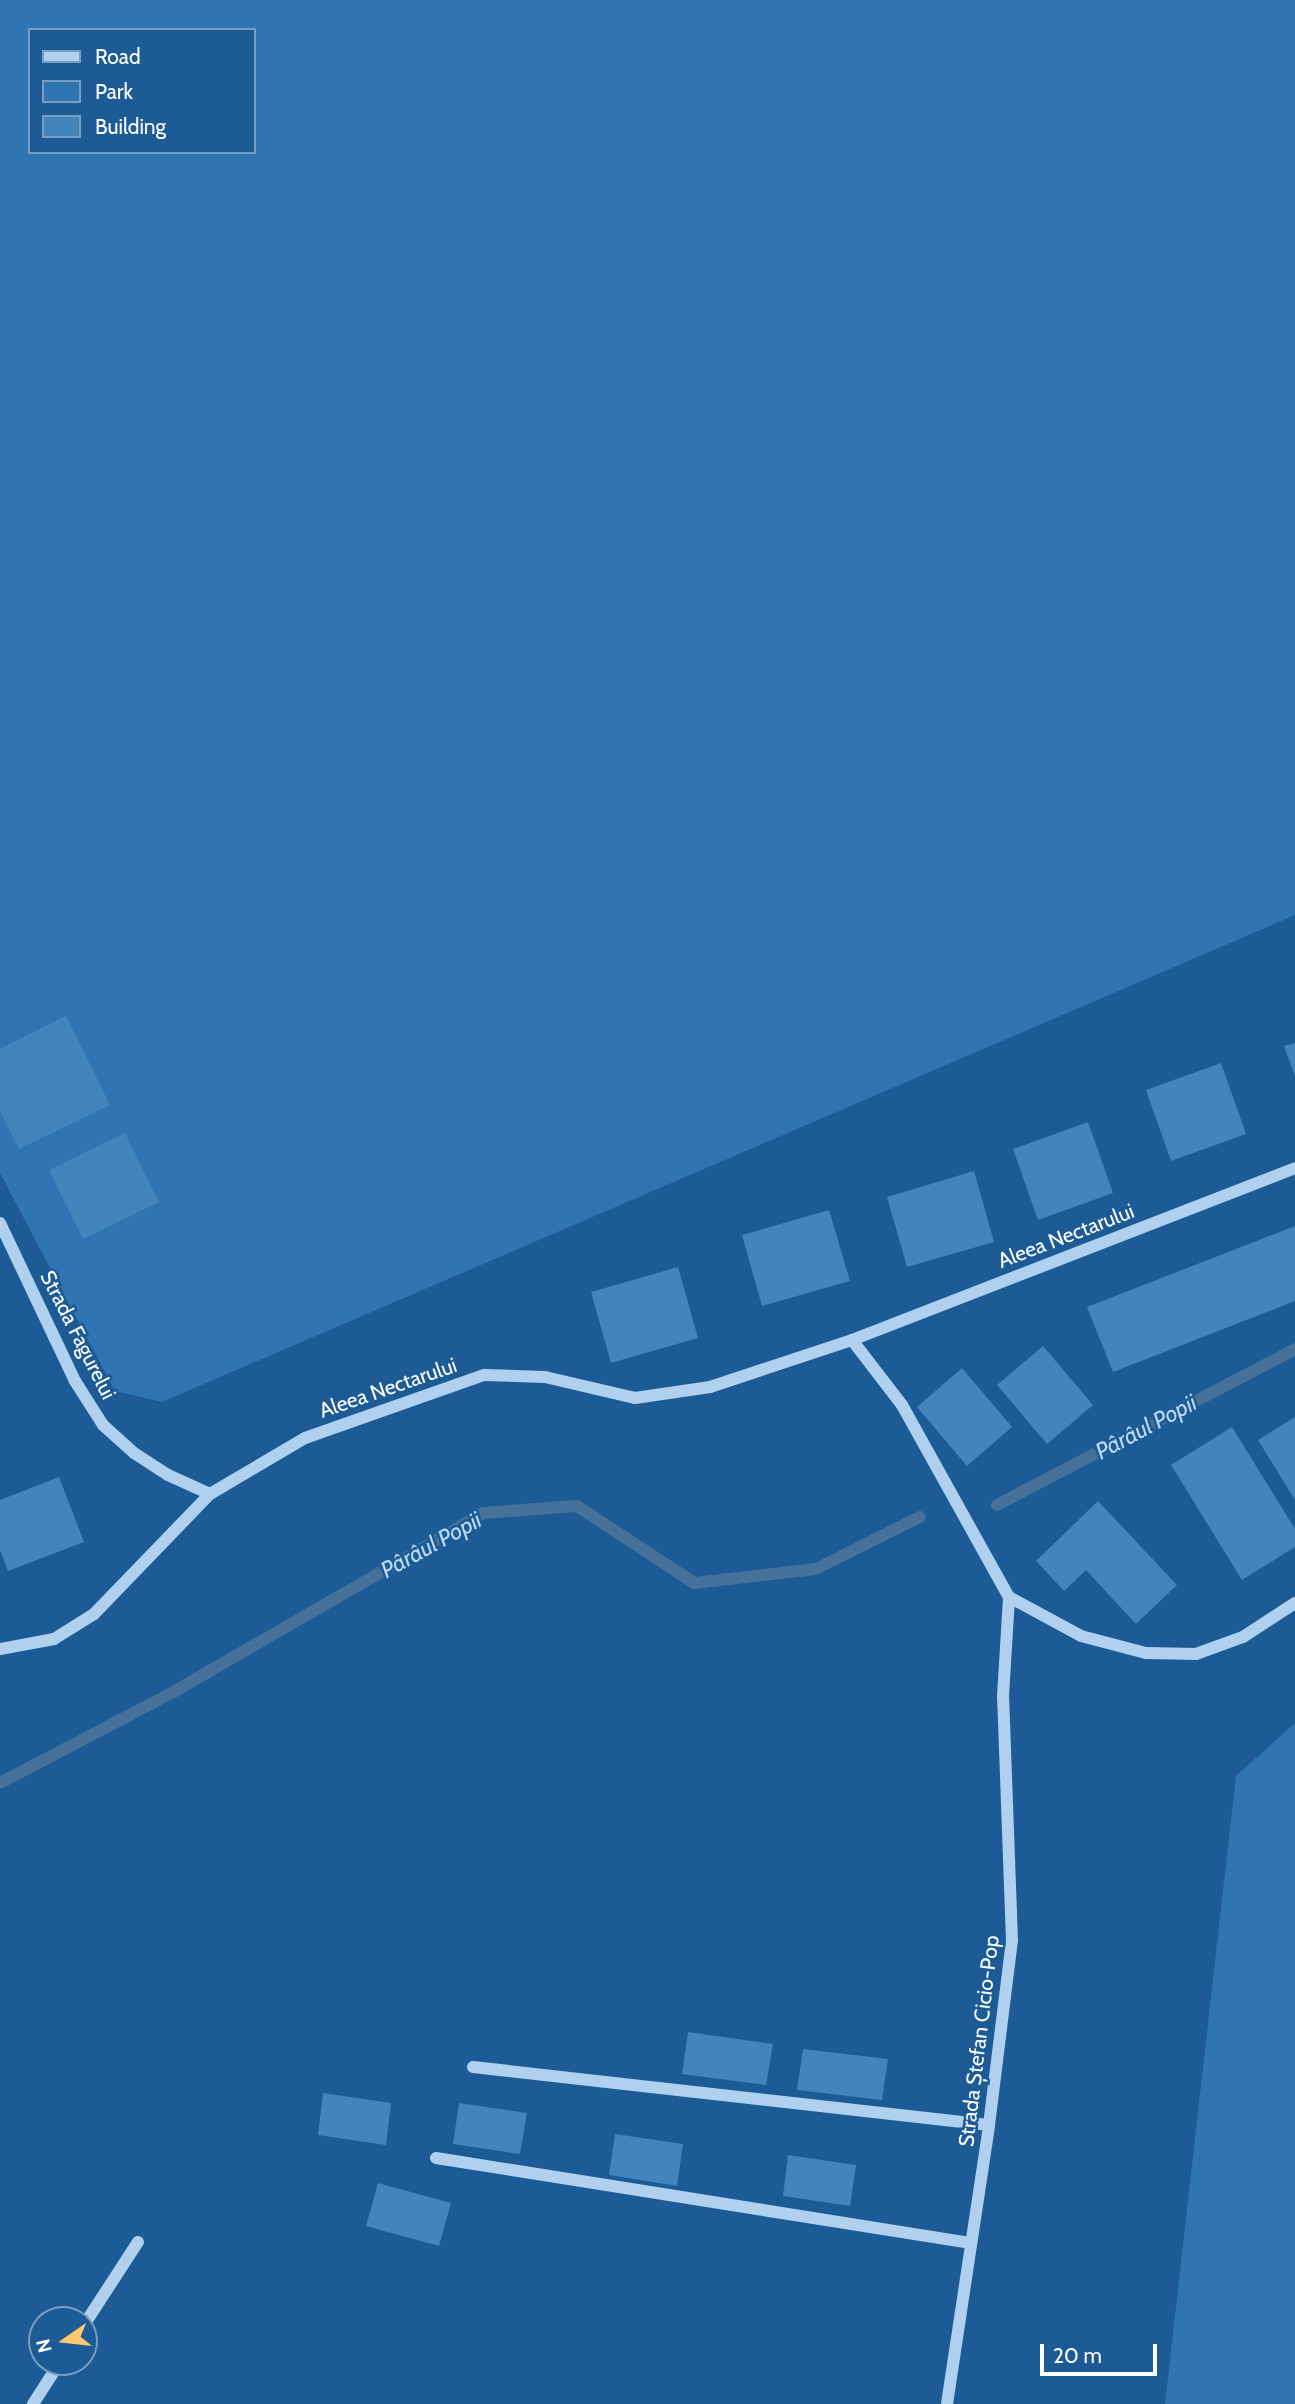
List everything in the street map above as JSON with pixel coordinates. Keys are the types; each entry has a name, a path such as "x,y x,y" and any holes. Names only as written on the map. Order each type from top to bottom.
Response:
{"street":[{"name":"Aleea Nectarului","path":"0,1649 54,1639 94,1614 210,1494 305,1438 484,1375 545,1377 635,1398 710,1387 852,1340 1295,1168"},
{"name":"Strada Fagurelui","path":"0,1223 75,1381 103,1425 146,1460 210,1494"},
{"path":"852,1340 902,1405 1009,1597 1081,1636 1159,1654 1196,1654 1243,1637 1295,1604"},
{"name":"Strada Ștefan Cicio-Pop","path":"947,2404 989,2125 1012,1940 1003,1696 1009,1597"},
{"path":"473,2067 989,2125"},
{"path":"436,2158 971,2243"},
{"path":"96,2306 138,2242"},
{"path":"33,2404 51,2376"}],"green space":[{"path":"0,0 1295,0 1295,915 162,1402 115,1391 0,1173"},
{"path":"1295,1723 1295,2404 1165,2404 1236,1776"}],"building":[{"path":"66,1016 110,1105 19,1149 0,1111 0,1049"},
{"path":"1295,1043 1295,1076 1284,1046"},
{"path":"1221,1063 1246,1134 1171,1161 1146,1090"},
{"path":"1088,1122 1113,1193 1038,1220 1013,1149"},
{"path":"125,1133 159,1202 83,1239 49,1170"},
{"path":"974,1171 994,1242 907,1267 887,1197"},
{"path":"829,1210 850,1281 762,1306 742,1235"},
{"path":"1295,1226 1295,1301 1113,1372 1087,1307"},
{"path":"678,1267 698,1338 611,1363 591,1292"},
{"path":"1043,1346 1093,1405 1047,1444 997,1385"},
{"path":"962,1368 1012,1427 967,1466 917,1407"},
{"path":"1295,1417 1295,1500 1258,1440"},
{"path":"1232,1427 1295,1529 1295,1547 1242,1580 1171,1465"},
{"path":"59,1477 84,1542 8,1571 0,1550 0,1500"},
{"path":"1098,1501 1177,1585 1136,1624 1086,1570 1064,1591 1036,1561"},
{"path":"688,2032 773,2044 766,2085 682,2074"},
{"path":"803,2049 888,2059 882,2100 797,2090"},
{"path":"323,2093 391,2103 386,2145 318,2135"},
{"path":"459,2103 527,2113 520,2154 453,2144"},
{"path":"615,2134 683,2144 677,2186 609,2175"},
{"path":"788,2155 856,2165 850,2206 783,2196"},
{"path":"378,2183 451,2203 439,2246 366,2226"}],"waterway":[{"name":"Pârâul Popii","path":"997,1505 1295,1349"},
{"name":"Pârâul Popii","path":"0,1783 175,1691 483,1513 577,1506 694,1583 816,1569 920,1517"}]}
